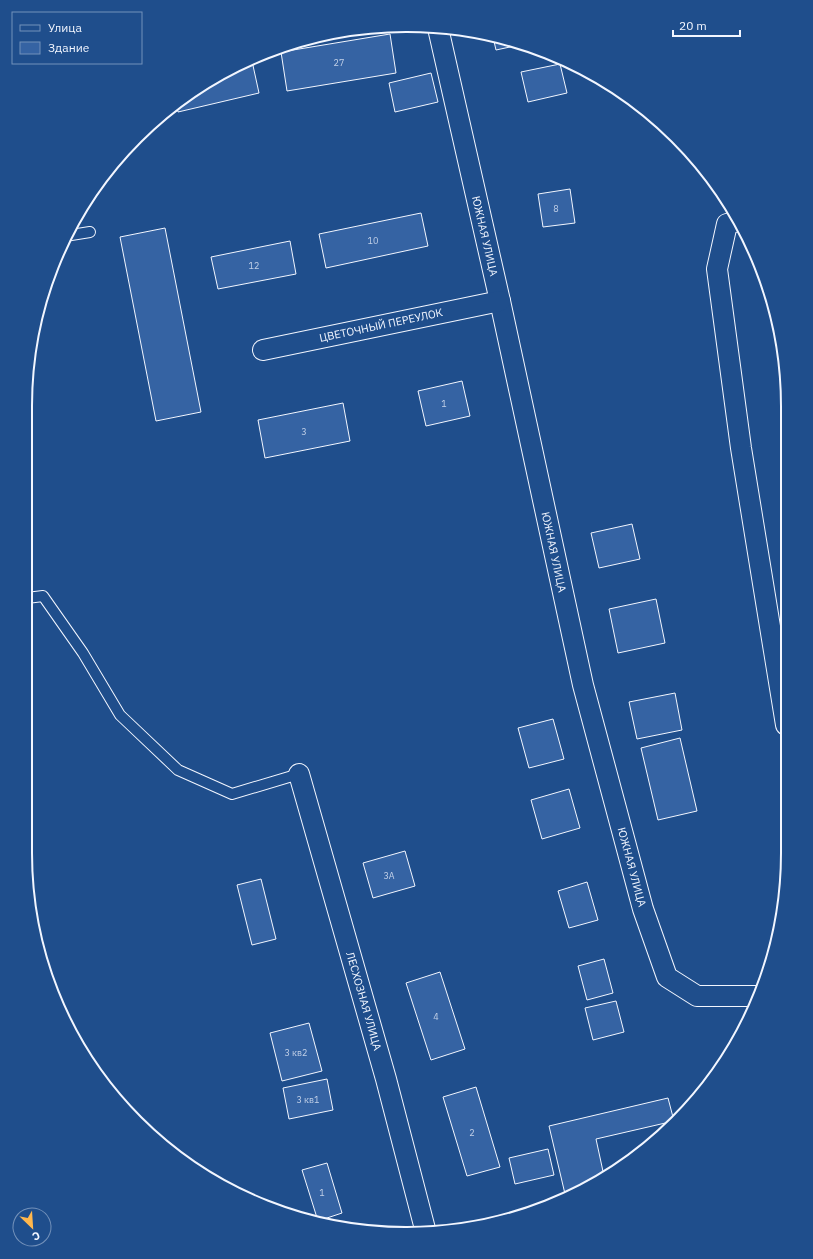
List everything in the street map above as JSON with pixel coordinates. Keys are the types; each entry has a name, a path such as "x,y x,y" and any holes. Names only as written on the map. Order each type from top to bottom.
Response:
{"street":[{"name":"ЮЖНАЯ УЛИЦА","path":"439,34 500,301 583,685 643,909 667,977 697,996 752,996"},
{"path":"732,222 727,224 717,269 741,448 781,694"},
{"name":"ЦВЕТОЧНЫЙ ПЕРЕУЛОК","path":"263,350 500,301"},
{"name":"ЛЕСХОЗНАЯ УЛИЦА","path":"299,774 386,1079 424,1226"}],"lane":[{"path":"74,235 90,232"},
{"path":"32,597 43,596 83,654 120,715 178,770 232,794 299,774"}],"building":[{"path":"390,34 396,73 287,91 281,54 293,50"},
{"path":"494,43 510,47 496,50"},
{"path":"558,64 560,66 567,93 528,102 521,72"},
{"path":"253,66 259,93 178,112 178,110 198,95 219,82"},
{"path":"431,73 438,102 395,112 389,83"},
{"path":"570,189 575,223 543,227 538,194"},
{"path":"421,213 428,246 326,268 319,234"},
{"path":"165,228 201,412 156,421 120,237"},
{"path":"290,241 296,274 218,289 211,257"},
{"path":"462,381 470,416 426,426 418,391"},
{"path":"343,403 350,441 265,458 258,420"},
{"path":"632,524 640,559 599,568 591,533"},
{"path":"656,599 665,643 618,653 609,609"},
{"path":"675,693 682,730 637,739 629,702"},
{"path":"553,719 564,759 529,768 518,728"},
{"path":"680,738 697,811 658,820 641,748"},
{"path":"569,789 580,828 542,839 531,800"},
{"path":"405,851 415,886 373,898 363,863"},
{"path":"261,879 276,939 252,945 237,885"},
{"path":"587,882 598,920 569,928 558,891"},
{"path":"604,959 613,993 587,1000 578,966"},
{"path":"440,972 465,1049 431,1060 406,983"},
{"path":"616,1001 624,1032 593,1040 585,1008"},
{"path":"309,1023 322,1071 282,1081 270,1033"},
{"path":"327,1079 333,1110 289,1119 283,1088"},
{"path":"476,1087 500,1167 467,1176 443,1097"},
{"path":"668,1098 673,1115 664,1123 596,1139 603,1171 564,1191 549,1126"},
{"path":"548,1149 554,1175 515,1184 509,1158"},
{"path":"327,1163 342,1213 326,1218 316,1216 302,1170"}]}
